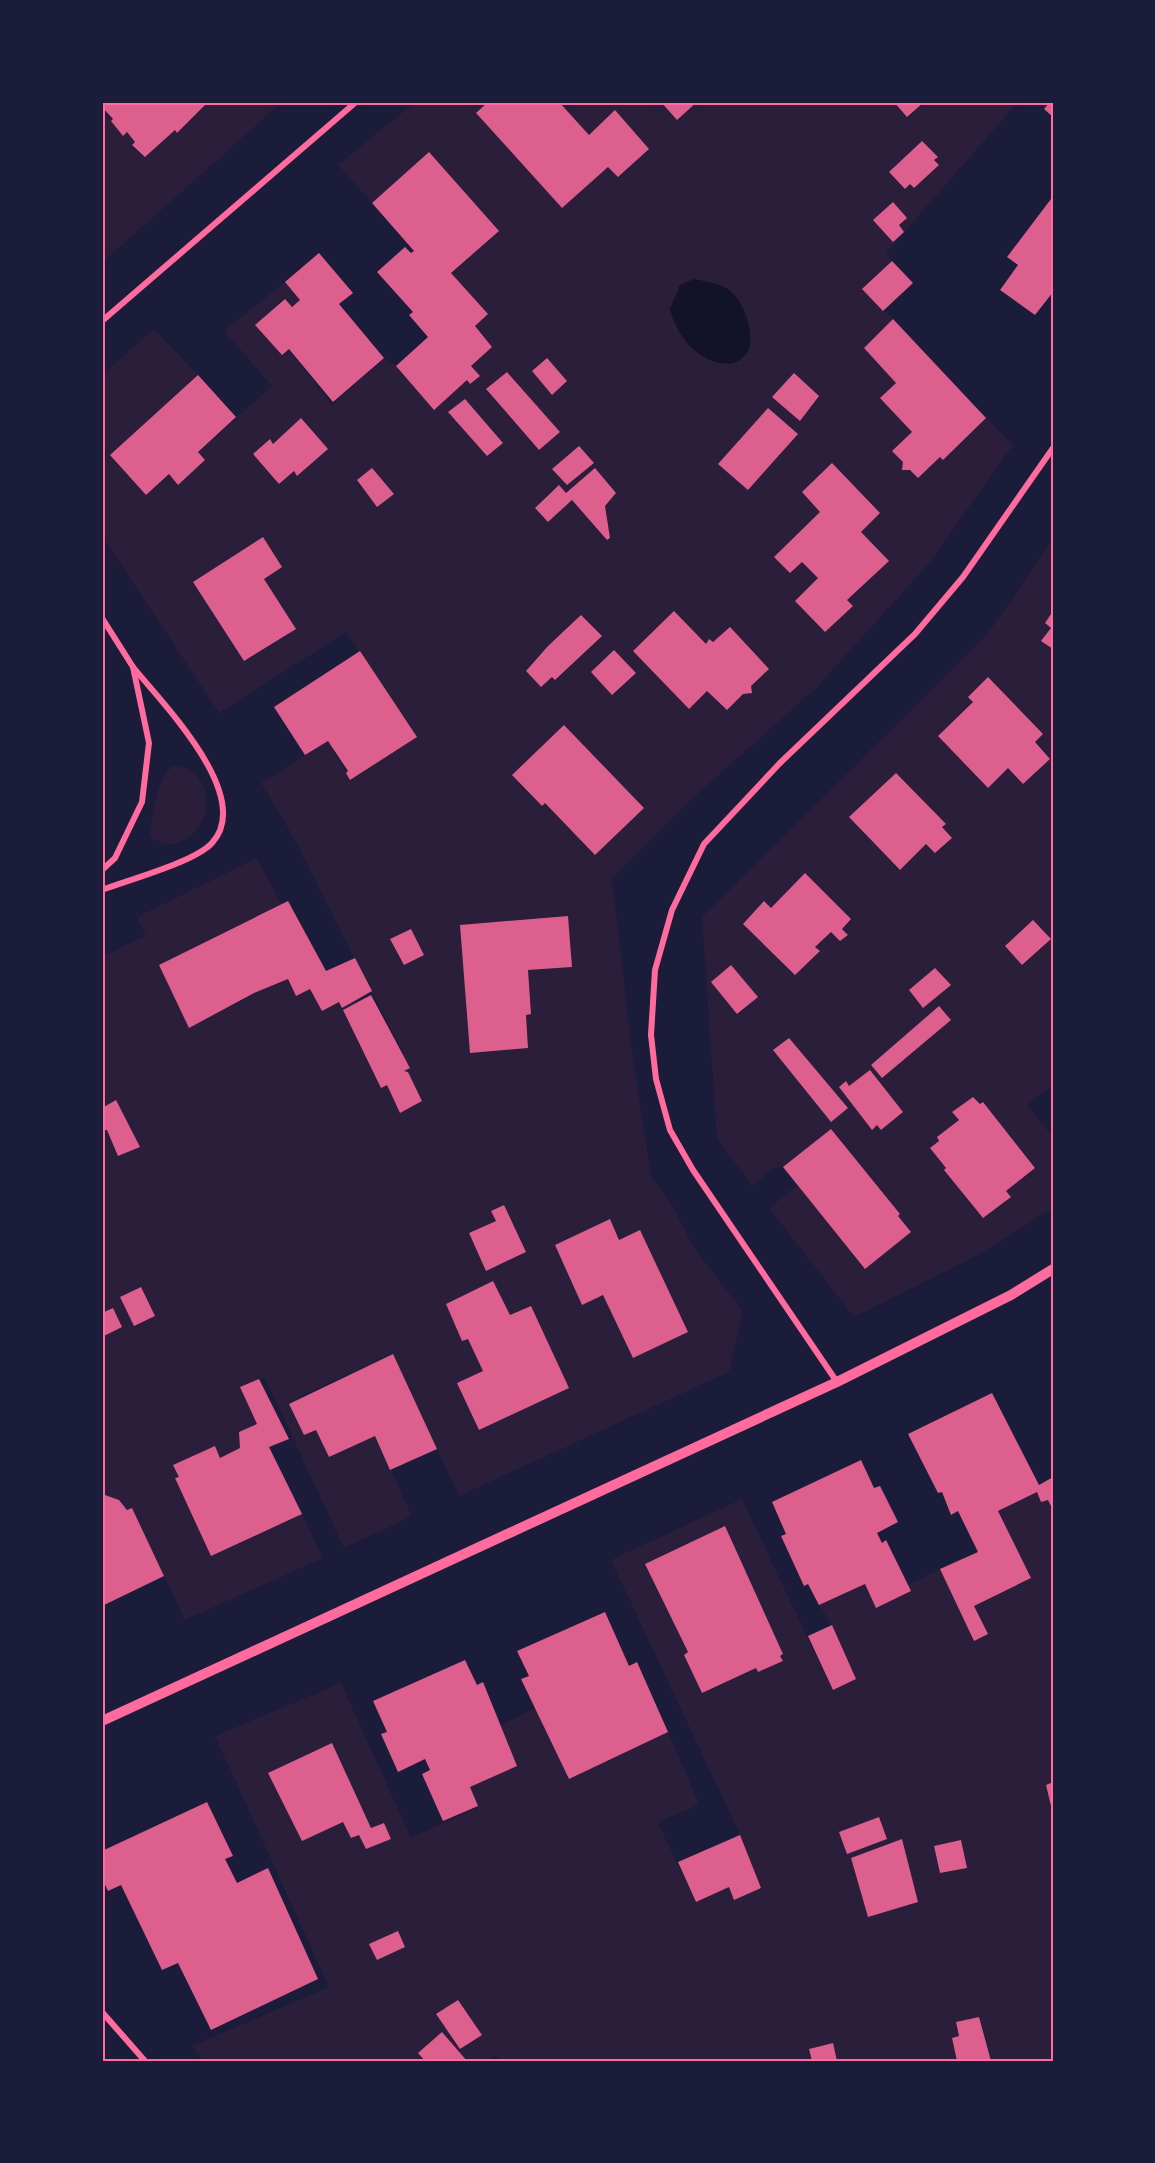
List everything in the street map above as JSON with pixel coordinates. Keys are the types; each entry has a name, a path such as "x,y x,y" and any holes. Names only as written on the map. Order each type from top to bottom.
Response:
{"street":[{"path":"102,321 356,102"},
{"path":"837,1382 693,1170 670,1130 657,1079 651,1035 655,970 672,909 704,844 780,763 915,634 963,578 1053,448"},
{"path":"102,618 133,667 204,757 222,796 222,821 212,843 186,859 102,890"},
{"path":"102,870 115,858 142,802 149,743 133,667"},
{"path":"102,1721 837,1382 1011,1295 1053,1269"},
{"path":"102,2012 145,2061"}],"shaded area":[{"path":"204,102 282,102 102,263 102,194 105,192 102,187 102,107 123,135 127,132 135,142 132,146 145,157 175,130 178,133 205,105"},
{"path":"415,102 488,102 476,113 562,208 608,167 618,177 649,149 615,111 589,135 559,102 661,102 677,120 697,102 1018,102 886,253 892,261 863,289 893,319 864,348 896,383 881,397 912,432 892,451 903,462 902,470 910,470 940,457 943,460 986,418 1013,445 930,562 818,686 691,800 612,878 632,1051 651,1176 674,1209 694,1248 743,1311 729,1372 459,1496 392,1354 301,1396 301,1399 289,1405 304,1435 316,1430 329,1457 375,1436 412,1516 344,1548 265,1378 241,1387 257,1424 240,1432 240,1448 220,1458 215,1447 173,1465 179,1477 256,1534 302,1514 323,1558 185,1620 132,1508 127,1510 119,1500 102,1494 102,1337 122,1327 113,1308 102,1313 102,1130 107,1130 115,1100 102,1108 102,956 146,936 137,917 257,858 281,904 159,965 189,1028 254,993 288,979 296,996 310,989 339,1002 342,1007 371,992 294,838 261,783 328,741 351,780 417,736 346,632 219,713 102,536 102,375 154,329 198,375 110,455 146,495 169,474 178,484 205,460 198,452 272,386 224,331 285,282 300,300 292,307 284,299 255,325 281,354 289,349 332,405 384,358 396,366 434,409 467,380 470,384 480,376 471,366 492,347 475,326 488,314 451,273 499,231 429,153 372,203 338,165","holes":["922,141 937,157 934,160 939,165 914,188 910,184 905,189 889,172","547,358 567,381 552,395 532,371","507,372 559,432 539,450 486,390","465,399 503,442 487,456 448,413","301,418 297,475 294,471 279,484 253,454 269,439 273,444","579,446 593,463 566,485 553,469","372,468 393,493 377,507 357,480","596,469 616,493 605,506 610,538 607,540 572,500 548,522 535,508 559,485 566,493","263,537 264,579 295,629 244,661 193,582","581,615 601,636 556,680 552,677 541,687 526,671 548,646","564,725 643,808 595,855 545,803 541,806 512,775","460,925 572,967 528,970 531,1014 526,1015 528,1048 471,1052","411,930 424,954 404,965 390,940","372,992 410,1067 404,1071 408,1073 422,1101 400,1113 387,1085 381,1087 343,1011","504,1205 526,1252 486,1271 469,1233 496,1221 491,1211","610,1219 619,1240 639,1230 687,1332 633,1358 603,1295 582,1305 555,1245","493,1281 510,1315 531,1306 569,1388 479,1430 458,1383 483,1371 468,1339 462,1341 446,1304","120,1298 155,1316 134,1326"]},
{"path":"694,279 727,288 742,306 750,338 747,353 737,361 724,364 708,359 693,349 679,332 670,309 680,285"},
{"path":"1053,539 1053,611 1045,623 1051,628 1042,641 1053,649 1053,1085 1027,1105 1053,1137 1053,1208 976,1256 854,1317 769,1208 797,1185 865,1269 911,1232 898,1216 900,1214 831,1129 783,1167 774,1168 752,1186 717,1139 702,917 987,635","holes":["988,678 1043,733 1035,742 1050,759 1023,784 1008,768 987,788 938,736 973,702 968,696","896,773 945,824 942,827 952,838 936,853 926,844 899,870 849,817","805,873 851,920 842,929 848,935 840,941 831,932 815,947 819,952 795,974 743,924 764,902 771,908","1033,920 1051,939 1023,965 1005,946","730,965 758,997 738,1014 711,982","935,969 923,1007 909,990","940,1007 951,1020 882,1078 871,1065","788,1038 848,1107 831,1122 774,1050","870,1071 903,1113 881,1130 877,1125 871,1129 839,1087 845,1081 849,1086","973,1097 980,1104 983,1102 1035,1168 1006,1191 1010,1197 983,1218 945,1170 937,1138 959,1120 952,1112"]},
{"path":"172,766 188,769 200,780 206,794 206,808 195,832 185,840 173,844 161,843 150,836 159,789 162,780"},
{"path":"1037,1492 1048,1500 1053,1510 1053,1782 1046,1785 1053,1814 1053,2061 991,2061 979,2017 956,2022 959,2036 952,2038 957,2061 837,2061 832,2043 809,2049 812,2061 499,2061 497,2056 486,2061 467,2061 442,2032 419,2053 425,2061 204,2061 192,2046 329,1987 215,1736 341,1683 411,1838 478,1807 470,1787 517,1766 499,1726 535,1708 569,1779 668,1732 699,1804 658,1823 696,1902 729,1887 734,1899 740,1835 611,1560 742,1499 858,1744 833,1690 856,1679 832,1625 819,1605 865,1584 877,1608 910,1591 908,1585 940,1569 974,1641 988,1634 974,1606 998,1511","holes":["725,1526 783,1654 780,1656 782,1661 758,1672 756,1668 702,1693 684,1655 688,1652 646,1564","332,1743 371,1828 384,1823 391,1839 366,1849 359,1835 351,1838 343,1822 302,1840 268,1773","902,1839 918,1902 868,1916","934,1846 967,1868 941,1873","458,2000 481,2034 460,2049 436,2014"]}],"building":[{"path":"102,102 204,102 206,104 177,133 175,130 145,157 132,145 135,142 127,132 123,136 111,121 113,119 102,107"},
{"path":"488,102 559,102 589,135 615,110 649,149 618,177 608,167 562,208 476,113"},
{"path":"661,102 697,102 677,120"},
{"path":"894,102 924,102 907,117"},
{"path":"1050,102 1053,102 1053,117 1044,109"},
{"path":"922,141 938,157 934,160 939,165 914,188 910,184 905,189 889,172"},
{"path":"429,152 499,231 451,273 488,314 475,326 492,347 471,366 480,376 470,384 467,380 434,410 396,366 428,337 409,315 413,312 377,272 405,247 411,253 414,251 372,203"},
{"path":"1051,199 1053,292 1035,315 1000,290 1018,265 1007,257"},
{"path":"893,202 907,218 899,225 904,232 893,242 873,220"},
{"path":"319,253 353,293 339,304 384,358 333,402 289,349 282,355 255,325 285,299 292,307 300,300 285,282"},
{"path":"892,261 913,283 883,311 862,289"},
{"path":"893,319 986,418 943,460 940,457 918,478 910,470 902,470 903,462 892,451 912,432 880,398 896,383 864,348"},
{"path":"547,358 567,381 552,395 532,371"},
{"path":"507,372 560,432 539,450 486,389"},
{"path":"794,373 819,396 800,421 772,397"},
{"path":"198,375 236,417 198,452 205,460 178,485 169,474 146,495 110,455"},
{"path":"465,399 503,443 487,456 448,412"},
{"path":"768,408 798,434 748,490 718,464"},
{"path":"301,418 328,449 297,476 294,471 279,484 253,454 270,439 273,444"},
{"path":"579,446 594,463 567,485 552,469"},
{"path":"832,463 880,513 861,532 889,561 847,600 853,606 825,632 795,601 818,578 802,562 790,573 774,557 820,512 802,492"},
{"path":"372,468 394,494 377,507 357,480"},
{"path":"595,468 616,493 605,506 610,538 607,540 572,500 548,522 535,508 559,485 566,493"},
{"path":"263,537 282,567 264,579 296,629 244,661 193,582"},
{"path":"674,611 706,644 709,639 713,642 730,627 769,669 751,686 752,693 743,694 727,710 707,691 689,709 633,651"},
{"path":"1053,611 1053,649 1041,641 1051,628 1045,623"},
{"path":"581,615 602,636 555,680 552,677 541,687 526,671 548,646"},
{"path":"614,650 636,673 612,695 591,672"},
{"path":"360,651 417,737 350,780 346,773 348,771 328,741 305,755 274,707"},
{"path":"988,677 1043,734 1035,742 1050,759 1023,784 1008,768 988,788 938,736 973,702 968,697"},
{"path":"564,725 644,808 595,855 545,803 542,806 512,775"},
{"path":"896,773 946,824 942,827 952,838 935,853 926,844 900,870 849,817"},
{"path":"805,873 851,919 842,929 848,935 840,941 831,932 815,947 820,951 795,975 743,924 764,901 771,908"},
{"path":"288,901 326,971 355,958 372,991 342,1008 339,1002 322,1011 310,989 296,996 288,979 254,993 189,1028 159,965"},
{"path":"568,916 572,967 528,970 531,1014 526,1015 528,1048 470,1053 460,925"},
{"path":"1033,920 1051,939 1022,965 1005,946"},
{"path":"411,929 424,955 404,965 390,939"},
{"path":"731,965 758,997 737,1014 711,982"},
{"path":"935,968 951,985 923,1008 909,990"},
{"path":"371,995 410,1068 404,1071 408,1072 422,1101 400,1113 387,1085 381,1088 343,1010"},
{"path":"939,1006 951,1020 882,1078 871,1065"},
{"path":"789,1038 848,1108 831,1122 773,1050"},
{"path":"870,1070 903,1112 881,1130 877,1125 872,1130 839,1087 846,1081 849,1086"},
{"path":"973,1097 980,1104 983,1102 1035,1168 1006,1191 1011,1197 983,1218 944,1170 946,1168 930,1148 939,1141 937,1137 959,1120 952,1112"},
{"path":"116,1100 140,1147 118,1156 107,1130 102,1130 102,1108"},
{"path":"831,1129 900,1214 898,1216 911,1232 865,1269 783,1167"},
{"path":"504,1205 526,1252 486,1271 469,1233 496,1221 491,1211"},
{"path":"610,1219 619,1240 640,1230 688,1332 633,1358 603,1295 582,1305 555,1245"},
{"path":"493,1281 510,1315 531,1306 569,1388 479,1430 457,1383 483,1371 468,1339 462,1341 446,1304"},
{"path":"141,1287 155,1316 134,1326 120,1297"},
{"path":"113,1308 122,1327 102,1337 102,1313"},
{"path":"393,1354 437,1449 390,1470 375,1436 329,1457 316,1430 304,1435 289,1404"},
{"path":"259,1379 289,1439 269,1447 302,1514 211,1556 175,1478 179,1477 173,1465 215,1446 220,1458 240,1448 239,1432 257,1424 240,1387"},
{"path":"992,1393 1039,1485 1053,1477 1053,1510 1048,1500 1041,1502 1037,1492 998,1511 1031,1578 974,1606 988,1634 974,1641 940,1569 978,1552 958,1511 951,1515 942,1492 938,1493 908,1434"},
{"path":"861,1460 874,1488 880,1486 898,1522 877,1533 882,1543 886,1540 911,1591 876,1608 865,1584 819,1605 808,1584 804,1586 781,1536 786,1534 772,1502"},
{"path":"102,1494 119,1500 127,1510 132,1508 164,1576 102,1606"},
{"path":"725,1526 783,1654 780,1656 783,1661 758,1672 756,1668 702,1693 684,1655 688,1652 645,1564"},
{"path":"605,1612 629,1666 637,1662 668,1732 569,1779 521,1679 529,1676 517,1651"},
{"path":"832,1625 856,1679 833,1690 808,1636"},
{"path":"465,1660 477,1685 483,1682 517,1766 470,1787 478,1806 443,1821 422,1774 430,1770 425,1759 398,1772 381,1734 387,1732 373,1701"},
{"path":"332,1743 371,1828 384,1823 391,1839 366,1849 359,1835 351,1838 343,1822 302,1841 268,1773"},
{"path":"1053,1782 1053,1810 1052,1810 1046,1785"},
{"path":"207,1802 233,1856 225,1859 237,1883 268,1868 318,1979 211,2030 178,1963 162,1970 121,1885 108,1891 102,1878 102,1851"},
{"path":"879,1817 887,1839 847,1854 839,1832"},
{"path":"740,1835 761,1888 734,1900 729,1887 696,1902 678,1862"},
{"path":"902,1839 918,1902 868,1917 851,1858"},
{"path":"961,1840 967,1868 940,1873 934,1846"},
{"path":"398,1931 405,1947 377,1960 369,1944"},
{"path":"458,2000 482,2035 460,2049 436,2014"},
{"path":"979,2017 991,2061 957,2061 952,2038 959,2036 956,2022"},
{"path":"442,2032 467,2061 425,2061 418,2053"},
{"path":"833,2043 837,2061 812,2061 809,2049"}]}
